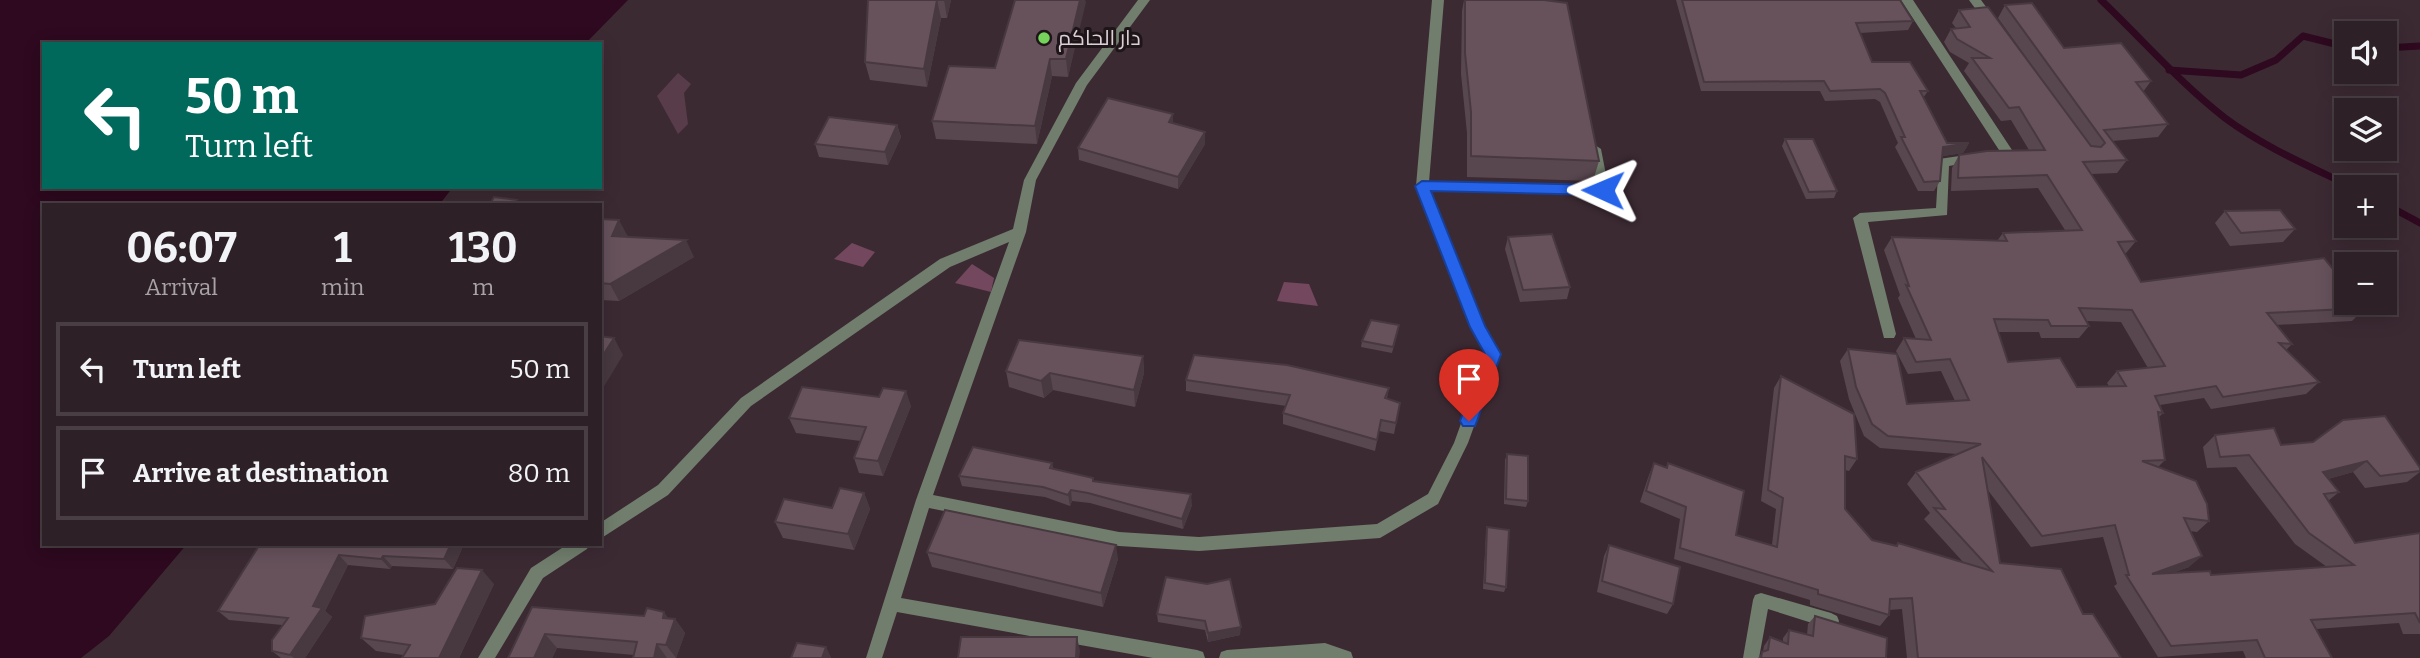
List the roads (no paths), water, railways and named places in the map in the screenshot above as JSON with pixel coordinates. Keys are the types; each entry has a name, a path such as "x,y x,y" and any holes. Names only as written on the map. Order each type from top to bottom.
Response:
{"street":[{"path":"874,658 924,500 1019,232 1030,180 1082,83 1143,0"},
{"path":"924,500 1119,540 1199,544 1380,531 1433,499 1461,443 1493,354 1478,327 1422,186 1438,0"},
{"path":"1889,334 1860,218 1942,212 1943,162 2008,153 1907,0"},
{"path":"1975,0 1997,31"},
{"path":"1422,186 1603,190 1592,137"},
{"path":"602,531 663,490 746,402 945,263 1019,232"},
{"path":"486,658 537,573 578,546"},
{"path":"1751,658 1761,600 1853,628"},
{"path":"893,604 1197,658"},
{"path":"1227,658 1325,651 1345,658"}],"waterway":[{"path":"2101,0 2171,70"},
{"path":"2171,70 2241,75 2276,60 2303,36 2334,44"},
{"path":"2397,47 2420,46"},
{"path":"2171,70 2208,104 2240,128 2334,179"},
{"path":"2397,211 2420,223"}],"place":[{"name":"دار الحاكم","path":"1044,38"}]}
